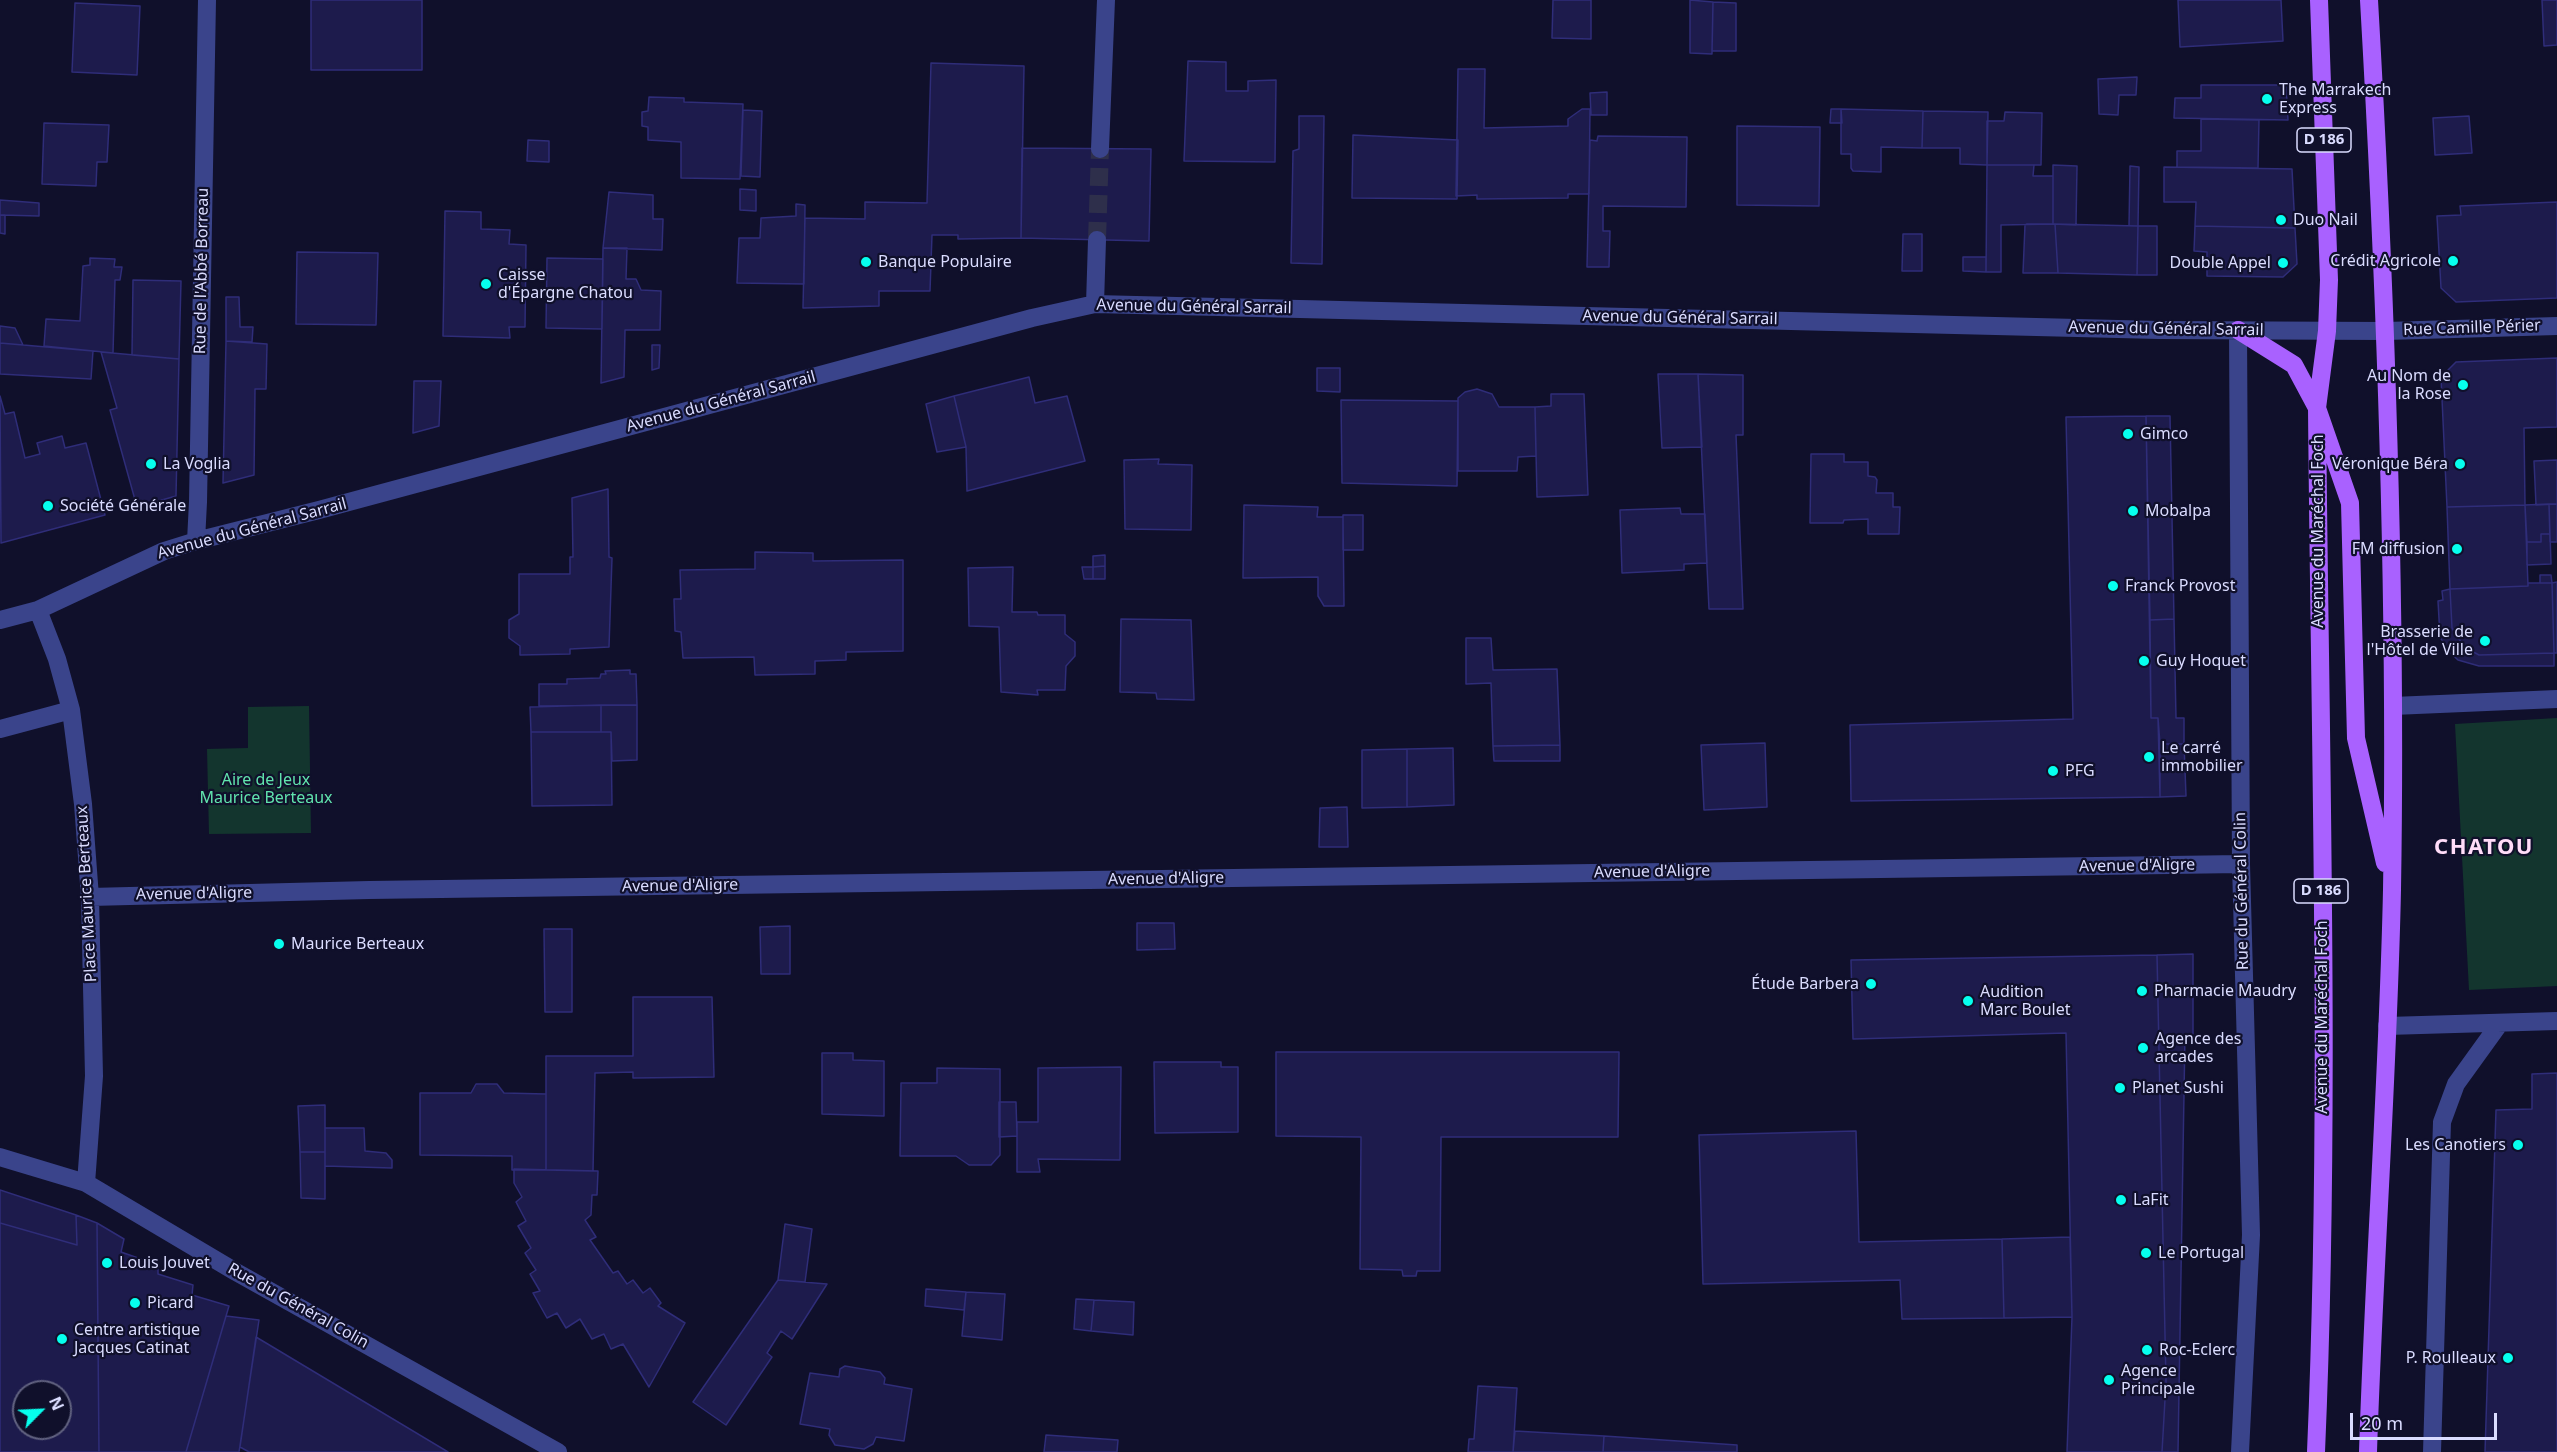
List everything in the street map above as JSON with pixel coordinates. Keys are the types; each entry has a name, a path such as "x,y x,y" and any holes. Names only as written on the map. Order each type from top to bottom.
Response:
{"main road":[{"name":"Avenue du Maréchal Foch","path":"2316,1452 2323,1137 2317,408 2327,331 2329,270 2319,0"},
{"name":"D 186","path":"2368,1452 2392,891 2393,706 2386,331 2369,0"},
{"name":"D 186","path":"2238,330 2294,365 2317,408 2350,503 2356,738 2392,891"}],"street":[{"name":"Rue de l'Abbé Borreau","path":"196,542 199,490 207,0"},
{"path":"1100,149 1107,0"},
{"path":"1095,304 1097,240"},
{"name":"Avenue du Général Sarrail","path":"0,620 38,610 164,551 1032,318 1095,304 2327,331"},
{"name":"Rue Camille Périer","path":"2386,331 2557,326"},
{"name":"Rue du Général Colin","path":"2238,330 2241,864 2251,1235 2240,1452"},
{"path":"2327,331 2386,331"},
{"name":"Place Maurice Berteaux","path":"38,610 57,659 72,710 79,765 90,897 94,1076 86,1183"},
{"path":"2393,706 2557,699"},
{"path":"0,729 72,710"},
{"name":"Avenue d'Aligre","path":"90,897 369,890 2241,864"},
{"path":"2387,1026 2557,1021"},
{"path":"2432,1452 2442,1122 2456,1084 2500,1023"},
{"name":"Rue du Général Colin","path":"0,1157 86,1183 237,1272 558,1452"}],"green space":[{"name":"Aire de Jeux Maurice Berteaux","path":"309,706 311,833 209,834 207,749 248,748 248,707"},
{"path":"2557,718 2557,986 2469,990 2455,724"}],"building":[{"path":"311,0 422,0 422,70 311,70"},
{"path":"1553,0 1591,0 1591,39 1552,38"},
{"path":"1690,0 1713,2 1712,54 1690,53"},
{"path":"2178,0 2281,0 2283,41 2180,47"},
{"path":"2542,0 2557,0 2557,45 2544,46"},
{"path":"1713,2 1736,3 1736,51 1712,51"},
{"path":"75,3 140,6 137,75 72,72"},
{"path":"1188,61 1226,62 1226,91 1248,91 1248,81 1276,80 1275,162 1184,161"},
{"path":"931,63 1024,66 1021,238 958,239 958,235 932,235 930,291 879,291 879,306 803,308 805,218 865,219 865,202 927,203"},
{"path":"1458,69 1485,69 1484,128 1568,126 1568,119 1582,109 1590,109 1589,194 1568,194 1568,198 1477,199 1477,195 1456,196"},
{"path":"2137,77 2136,95 2119,95 2118,115 2099,114 2098,79"},
{"path":"2201,85 2286,85 2288,120 2174,118 2175,98 2201,98"},
{"path":"1607,92 1607,115 1591,115 1590,93"},
{"path":"649,97 684,98 684,102 743,104 740,179 681,178 681,142 648,140 648,127 642,126 642,112 648,111"},
{"path":"1831,109 1841,109 1842,123 1830,123"},
{"path":"1841,109 1923,111 1922,148 1881,147 1881,172 1853,171 1851,154 1841,154"},
{"path":"743,110 762,111 760,177 741,176"},
{"path":"1923,111 1988,112 1987,165 1960,164 1960,148 1922,148"},
{"path":"2005,112 2042,113 2041,165 1987,165 1987,121 2004,121"},
{"path":"1299,116 1324,116 1322,264 1291,263 1293,151 1299,149"},
{"path":"2469,116 2472,153 2435,155 2433,118"},
{"path":"2201,119 2259,120 2258,168 2177,167 2177,151 2201,151"},
{"path":"44,123 109,125 107,162 97,162 96,186 42,184"},
{"path":"1737,126 1820,127 1819,206 1737,205"},
{"path":"1353,135 1458,140 1457,199 1352,198"},
{"path":"1598,136 1687,137 1686,207 1603,206 1603,231 1610,231 1609,267 1587,267 1590,140 1597,141"},
{"path":"528,140 549,141 549,162 527,161"},
{"path":"1022,148 1151,149 1149,241 1021,238"},
{"path":"1987,165 2034,165 2033,176 2053,176 2053,224 2001,225 2001,272 1986,272"},
{"path":"2053,165 2077,166 2076,225 2053,224"},
{"path":"2130,166 2139,167 2138,226 2129,226"},
{"path":"2164,167 2292,169 2295,228 2195,226 2196,202 2164,202"},
{"path":"740,189 756,190 756,211 740,210"},
{"path":"609,192 653,195 653,219 663,219 662,250 603,248"},
{"path":"0,200 39,203 39,216 0,215"},
{"path":"2557,202 2557,298 2456,302 2441,288 2437,216 2461,215 2460,206"},
{"path":"796,204 805,205 804,284 737,283 739,238 760,238 761,218 796,216"},
{"path":"445,211 481,212 481,229 510,230 509,244 526,245 525,327 509,327 510,338 443,336"},
{"path":"0,215 5,215 5,234 0,233"},
{"path":"2055,224 2058,273 2023,273 2025,225"},
{"path":"2055,224 2138,226 2137,275 2058,273"},
{"path":"2138,226 2157,226 2157,275 2137,275"},
{"path":"2195,226 2295,228 2297,264 2283,277 2207,276 2207,252 2194,251"},
{"path":"1903,234 1922,234 1922,271 1902,271"},
{"path":"603,248 627,248 626,279 636,279 641,290 661,291 660,330 625,330 624,377 601,383"},
{"path":"297,252 378,253 376,325 296,324"},
{"path":"1963,257 1986,257 1986,272 1963,271"},
{"path":"90,258 115,259 114,267 122,267 120,280 115,280 113,353 44,346 46,319 80,321 83,266 90,265"},
{"path":"547,258 603,259 602,329 546,328"},
{"path":"133,280 181,281 179,359 132,355"},
{"path":"226,297 239,297 240,327 253,327 252,342 226,341"},
{"path":"0,326 15,328 23,345 0,343"},
{"path":"226,341 267,344 266,389 255,389 254,475 223,483"},
{"path":"0,343 93,351 91,379 0,374"},
{"path":"652,345 660,345 659,368 652,370"},
{"path":"101,352 179,359 176,496 137,507 110,410 117,408"},
{"path":"2557,358 2557,427 2524,428 2525,505 2447,507 2441,377 2456,362"},
{"path":"1317,368 1340,368 1340,392 1317,391"},
{"path":"1658,374 1698,374 1702,447 1662,448"},
{"path":"1698,374 1743,375 1743,435 1736,435 1743,609 1709,609"},
{"path":"1029,377 1035,403 1067,396 1085,461 967,491 966,447 954,396"},
{"path":"414,381 441,381 439,426 413,433"},
{"path":"1477,389 1492,394 1499,407 1535,407 1536,456 1518,457 1517,471 1458,471 1458,398 1465,392"},
{"path":"1551,394 1584,394 1588,495 1537,497 1535,407 1551,406"},
{"path":"0,396 5,414 14,412 25,458 40,454 37,443 62,436 65,448 86,443 105,515 1,543"},
{"path":"954,396 966,447 937,452 926,404"},
{"path":"1341,400 1458,401 1457,486 1342,483"},
{"path":"2146,416 2170,416 2174,619 2150,620"},
{"path":"2146,416 2151,718 2158,718 2160,797 1851,801 1850,725 2073,719 2066,417"},
{"path":"1811,454 1844,454 1844,462 1868,462 1868,476 1875,477 1877,480 1876,493 1893,493 1893,507 1900,507 1899,534 1868,534 1868,519 1844,520 1843,523 1810,523"},
{"path":"1159,459 1158,464 1192,465 1191,530 1125,529 1124,460"},
{"path":"2557,460 2557,504 2536,505 2534,461"},
{"path":"608,489 609,557 612,558 609,647 570,649 570,654 520,655 520,646 509,638 509,620 519,614 519,574 570,574 570,557 573,557 572,498"},
{"path":"2549,504 2557,504 2557,542 2550,542"},
{"path":"2549,504 2550,534 2541,534 2541,542 2527,542 2525,505"},
{"path":"1244,505 1318,507 1317,517 1343,517 1344,606 1324,606 1318,596 1318,577 1243,578"},
{"path":"2525,505 2528,586 2450,589 2447,507"},
{"path":"1680,508 1681,514 1705,514 1707,563 1684,564 1684,570 1622,573 1620,510"},
{"path":"1343,515 1363,515 1363,550 1343,550"},
{"path":"2541,534 2550,534 2551,564 2527,565 2527,542 2541,542"},
{"path":"755,552 813,553 813,561 903,560 903,651 846,652 846,660 815,661 815,674 755,675 754,657 683,658 681,632 675,631 674,599 681,599 680,570 755,569"},
{"path":"1105,555 1105,566 1093,567 1093,556"},
{"path":"1105,566 1105,579 1093,579 1093,567"},
{"path":"1013,567 1012,612 1065,615 1065,634 1075,642 1075,656 1066,666 1065,690 1037,690 1038,695 1001,692 999,627 969,626 968,568"},
{"path":"1082,567 1093,567 1093,579 1084,579"},
{"path":"2540,575 2551,575 2552,583 2540,583"},
{"path":"2557,582 2557,653 2554,653 2552,583"},
{"path":"2528,583 2552,583 2554,653 2479,655 2464,647 2452,628 2450,589 2528,586"},
{"path":"2450,589 2452,628 2464,647 2479,655 2554,653 2554,666 2479,666 2458,660 2448,651 2440,637 2438,601 2443,600 2442,591"},
{"path":"1121,619 1191,620 1194,700 1157,699 1156,693 1120,692"},
{"path":"2174,619 2176,718 2184,718 2184,744 2160,744 2158,718 2151,718 2150,620"},
{"path":"1466,638 1491,638 1493,670 1557,669 1560,745 1493,746 1491,683 1466,684"},
{"path":"630,670 630,674 636,674 637,705 539,706 539,684 567,684 567,679 600,678 601,674 606,674 605,671"},
{"path":"601,705 601,732 531,732 530,707"},
{"path":"601,705 637,705 637,760 612,761 611,732 601,732"},
{"path":"531,732 611,732 612,805 532,806"},
{"path":"1765,743 1767,807 1704,810 1701,745"},
{"path":"2160,744 2184,744 2186,796 2160,797"},
{"path":"1560,745 1560,761 1494,761 1493,746"},
{"path":"1453,748 1454,805 1407,807 1407,749"},
{"path":"1407,749 1407,807 1362,808 1362,750"},
{"path":"1347,807 1348,847 1319,847 1320,808"},
{"path":"1137,923 1174,923 1175,949 1137,950"},
{"path":"790,926 790,974 761,974 760,927"},
{"path":"544,929 572,929 572,1012 545,1012"},
{"path":"2193,954 2193,1034 2185,1034 2178,1452 2162,1452 2166,1382 2157,955"},
{"path":"2157,955 2166,1382 2162,1452 2067,1452 2072,1317 2066,1033 1853,1039 1851,960"},
{"path":"633,997 712,997 714,1077 633,1078 633,1072 595,1073 593,1171 546,1170 546,1056 633,1056"},
{"path":"1276,1052 1619,1052 1618,1137 1441,1137 1440,1271 1417,1271 1416,1276 1403,1276 1402,1270 1360,1269 1361,1137 1276,1136"},
{"path":"822,1053 853,1053 853,1060 884,1061 884,1116 822,1114"},
{"path":"1154,1062 1221,1062 1221,1067 1238,1067 1238,1132 1155,1133"},
{"path":"1121,1067 1120,1160 1038,1159 1040,1172 1017,1172 1017,1122 1038,1122 1038,1068"},
{"path":"937,1068 1000,1069 1000,1155 991,1165 969,1165 956,1156 900,1156 901,1083 937,1083"},
{"path":"2557,1073 2557,1452 2485,1452 2496,1110 2532,1109 2532,1074"},
{"path":"476,1084 497,1084 504,1093 546,1094 546,1170 512,1170 512,1156 420,1155 420,1093 471,1093"},
{"path":"999,1102 1016,1102 1017,1136 999,1137"},
{"path":"325,1105 325,1152 300,1152 298,1106"},
{"path":"325,1128 364,1128 365,1151 386,1153 392,1160 392,1168 325,1166"},
{"path":"1856,1131 1859,1242 2002,1239 2004,1318 1902,1319 1900,1280 1703,1284 1699,1135"},
{"path":"300,1152 325,1152 325,1199 301,1198"},
{"path":"514,1169 598,1171 597,1195 592,1195 591,1215 585,1220 596,1237 590,1240 613,1273 618,1271 627,1284 633,1280 643,1293 650,1288 661,1303 658,1306 685,1323 649,1387 623,1344 611,1349 604,1334 592,1339 580,1319 566,1328 557,1313 547,1318 533,1293 540,1291 530,1274 536,1270 525,1253 531,1248 518,1226 526,1221 516,1202 522,1197 514,1183"},
{"path":"0,1190 76,1215 77,1245 0,1223"},
{"path":"76,1215 97,1223 99,1452 0,1452 0,1223 77,1245"},
{"path":"97,1223 124,1239 121,1252 158,1265 158,1274 193,1285 192,1295 229,1306 186,1452 99,1452"},
{"path":"785,1224 812,1229 805,1282 778,1280"},
{"path":"2070,1237 2072,1317 2004,1318 2002,1239"},
{"path":"778,1280 827,1284 792,1339 781,1331 767,1353 772,1357 726,1425 693,1402"},
{"path":"926,1289 966,1292 964,1310 925,1306"},
{"path":"966,1292 1005,1294 1002,1340 962,1336"},
{"path":"1076,1299 1094,1300 1091,1331 1074,1329"},
{"path":"1094,1300 1134,1302 1133,1335 1091,1331"},
{"path":"226,1316 259,1320 239,1452 186,1452"},
{"path":"256,1337 448,1452 249,1452 240,1447"},
{"path":"845,1366 880,1372 885,1378 884,1384 912,1389 904,1441 876,1437 873,1444 864,1449 835,1445 829,1435 830,1429 800,1424 810,1373 839,1377 840,1369"},
{"path":"1478,1386 1517,1388 1513,1452 1468,1452 1469,1439 1474,1439"},
{"path":"1515,1431 1604,1436 1603,1452 1513,1452"},
{"path":"1046,1435 1118,1440 1117,1452 1044,1452"},
{"path":"1604,1436 1737,1445 1737,1452 1603,1452"}],"tunnel":[{"path":"1097,240 1100,149"}],"place":[{"name":"The Marrakech Express","path":"2267,99"},
{"name":"Duo Nail","path":"2281,220"},
{"name":"Crédit Agricole","path":"2453,261"},
{"name":"Banque Populaire","path":"866,262"},
{"name":"Double Appel","path":"2283,263"},
{"name":"Caisse d'Épargne Chatou","path":"486,284"},
{"name":"Au Nom de la Rose","path":"2463,385"},
{"name":"Gimco","path":"2128,434"},
{"name":"La Voglia","path":"151,464"},
{"name":"Véronique Béra","path":"2460,464"},
{"name":"Société Générale","path":"48,506"},
{"name":"Mobalpa","path":"2133,511"},
{"name":"FM diffusion","path":"2457,549"},
{"name":"Franck Provost","path":"2113,586"},
{"name":"Brasserie de l'Hôtel de Ville","path":"2485,641"},
{"name":"Guy Hoquet","path":"2144,661"},
{"name":"Le carré immobilier","path":"2149,757"},
{"name":"PFG","path":"2053,771"},
{"name":"Maurice Berteaux","path":"279,944"},
{"name":"Étude Barbera","path":"1871,984"},
{"name":"Pharmacie Maudry","path":"2142,991"},
{"name":"Audition Marc Boulet","path":"1968,1001"},
{"name":"Agence des arcades","path":"2143,1048"},
{"name":"Planet Sushi","path":"2120,1088"},
{"name":"Les Canotiers","path":"2518,1145"},
{"name":"LaFit","path":"2121,1200"},
{"name":"Le Portugal","path":"2146,1253"},
{"name":"Louis Jouvet","path":"107,1263"},
{"name":"Picard","path":"135,1303"},
{"name":"Centre artistique Jacques Catinat","path":"62,1339"},
{"name":"Roc-Eclerc","path":"2147,1350"},
{"name":"P. Roulleaux","path":"2508,1358"},
{"name":"Agence Principale","path":"2109,1380"}],"district":[{"name":"CHATOU","path":"2484,848"}]}
